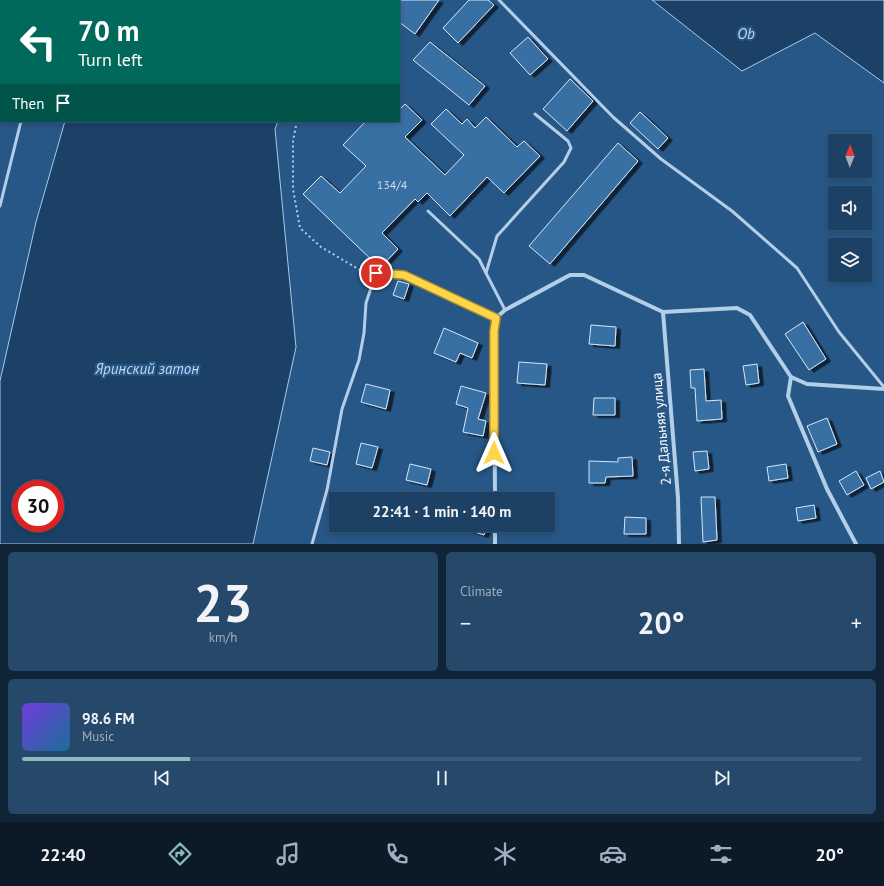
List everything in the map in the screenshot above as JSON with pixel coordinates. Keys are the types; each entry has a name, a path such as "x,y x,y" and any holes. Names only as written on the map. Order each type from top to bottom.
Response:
{"street":[{"path":"495,492 494,331 496,318 505,310 570,276 584,274 663,312 736,308 750,315 791,377 806,384 884,388"},
{"name":"2-я Дальняя улица","path":"663,312 678,490 679,544"},
{"path":"791,377 788,396 827,489 856,544"},
{"path":"495,532 495,544"}],"lane":[{"path":"499,0 613,117 661,159 732,210 797,268 838,332 884,388"},
{"path":"486,273 497,236 564,162 570,148 568,141 535,114"},
{"path":"0,206 21,122"},
{"path":"428,211 479,259 505,310"},
{"path":"312,544 327,490 342,409 359,360 364,333 366,303 376,273 404,275 496,318"}],"path":[{"path":"297,122 293,141 293,189 300,228 321,247 360,270 376,273"}],"water":[{"name":"Ob","path":"652,0 884,0 884,83 815,33 742,71"},
{"name":"Яринский затон","path":"65,122 278,122 275,129 296,347 253,544 0,544 0,381 36,222"}],"building":[{"path":"400,0 439,0 415,34 400,23"},
{"path":"469,0 488,0 494,5 458,43 443,28"},
{"path":"528,37 548,59 530,75 510,53"},
{"path":"430,42 485,86 469,105 413,60"},
{"path":"570,79 593,101 567,131 543,109"},
{"path":"405,104 422,120 405,137 445,175 464,155 431,124 446,109 462,124 467,119 475,128 486,117 517,147 524,141 540,156 504,193 487,177 450,216 427,193 418,202 415,199 382,233 398,249 380,268 303,194 321,176 340,193 366,166 343,145 365,122 400,122 400,109"},
{"path":"640,112 668,138 658,149 630,123"},
{"path":"618,143 638,161 550,264 529,246"},
{"path":"398,281 409,284 404,299 393,295"},
{"path":"803,322 826,359 809,370 785,334"},
{"path":"591,325 616,327 615,346 589,344"},
{"path":"444,328 478,343 472,358 460,353 456,362 434,353"},
{"path":"519,362 547,364 545,385 517,383"},
{"path":"757,364 759,383 746,385 743,366"},
{"path":"704,369 706,401 721,400 722,419 697,421 695,388 691,388 690,370"},
{"path":"366,384 390,390 386,409 361,402"},
{"path":"461,386 486,393 478,419 486,421 483,436 463,432 468,408 456,404"},
{"path":"594,398 615,398 615,415 593,415"},
{"path":"827,418 837,444 818,452 807,426"},
{"path":"361,443 378,447 372,468 356,464"},
{"path":"313,448 330,452 327,465 310,461"},
{"path":"707,451 709,469 695,471 693,452"},
{"path":"632,457 633,476 606,477 605,483 589,483 589,461 618,462 618,458"},
{"path":"410,464 431,469 427,485 406,480"},
{"path":"786,464 788,478 769,481 767,467"},
{"path":"856,471 864,485 847,495 839,481"},
{"path":"880,471 884,482 871,489 866,478"},
{"path":"701,497 715,497 717,540 703,542"},
{"path":"814,505 816,518 798,521 796,508"},
{"path":"625,517 646,518 646,534 624,534"},
{"path":"475,532 485,532 484,535"}],"route":[{"path":"376,273 404,275 496,318 494,331 494,453"}]}
